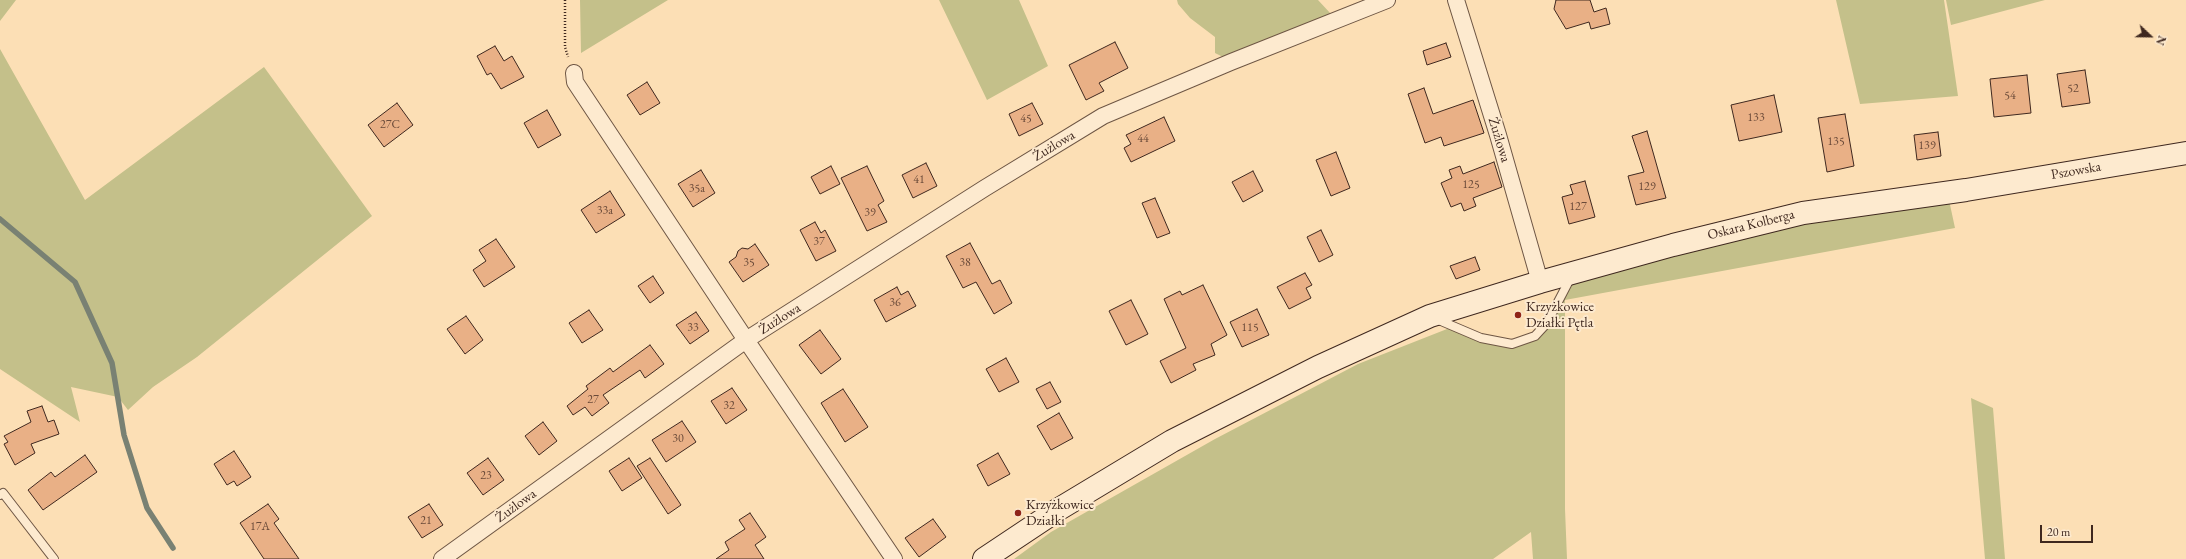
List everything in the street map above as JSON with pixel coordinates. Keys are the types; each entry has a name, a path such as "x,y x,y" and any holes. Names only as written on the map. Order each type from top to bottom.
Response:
{"main road":[{"name":"Pszowska","path":"1966,190 2186,153"},
{"name":"Oskara Kolberga","path":"993,553 1059,509 1172,441 1318,367 1430,316 1573,272 1802,213 1966,190"}],"street":[{"name":"Żużlowa","path":"442,559 746,340 985,188 1103,116 1231,62 1388,0"},
{"name":"Żużlowa","path":"1456,0 1498,135 1540,282"},
{"name":"Żużlowa","path":"574,73 575,82 746,340 894,559"}],"lane":[{"path":"1430,316 1452,327 1482,338 1512,344 1535,336 1547,323 1573,272"},
{"path":"0,495 3,493 54,559"}],"path":[{"path":"565,0 565,47 574,73"}],"shaded area":[{"path":"0,0 16,0 0,21"},
{"path":"580,0 668,0 581,53"},
{"path":"939,0 1019,0 1048,66 987,100"},
{"path":"1177,0 1318,0 1331,14 1227,59 1215,53 1215,37 1190,18 1178,4"},
{"path":"1836,0 1944,0 1958,96 1860,104"},
{"path":"1946,0 2045,0 1951,25"},
{"path":"0,49 85,200 264,67 372,216 197,357 153,387 128,410 118,397 71,387 80,422 0,369"},
{"path":"1949,200 1955,228 1565,300 1565,509 1567,559 1533,559 1531,532 1493,559 1014,559 1051,532 1215,439 1358,364 1452,327 1512,344 1535,336 1567,284 1801,224"},
{"path":"1971,398 1993,408 2005,559 1985,559"}],"building":[{"path":"1556,0 1590,0 1594,12 1606,8 1610,24 1591,29 1589,22 1566,29 1554,9"},
{"path":"1115,42 1128,68 1099,83 1104,91 1086,100 1069,65"},
{"path":"1446,43 1451,57 1427,65 1423,51"},
{"path":"495,46 504,61 512,56 524,77 501,89 491,73 487,75 477,56"},
{"path":"2085,70 2090,103 2062,107 2057,74"},
{"path":"2027,75 2031,113 1994,117 1990,79"},
{"path":"647,82 660,103 640,115 627,95"},
{"path":"1424,88 1433,114 1473,100 1484,133 1444,146 1441,137 1425,143 1408,94"},
{"path":"1774,95 1782,132 1739,141 1731,105"},
{"path":"397,103 413,125 384,147 368,125"},
{"path":"1032,103 1043,124 1019,136 1009,114"},
{"path":"547,110 561,135 538,148 524,123"},
{"path":"1845,114 1854,166 1827,172 1818,118"},
{"path":"1164,117 1175,141 1131,162 1124,148 1131,144 1126,135"},
{"path":"1647,131 1666,198 1636,205 1628,176 1644,172 1632,136"},
{"path":"1938,132 1941,156 1917,160 1914,135"},
{"path":"1336,152 1350,188 1331,196 1316,160"},
{"path":"1494,162 1502,187 1473,198 1476,206 1464,211 1461,203 1451,207 1441,183 1452,178 1449,170 1460,166 1463,174"},
{"path":"926,163 937,186 913,198 902,175"},
{"path":"831,166 840,184 820,194 811,177"},
{"path":"867,166 884,201 878,205 887,222 867,231 841,178"},
{"path":"701,170 715,193 693,207 678,184"},
{"path":"1253,171 1263,191 1243,202 1232,182"},
{"path":"1585,181 1595,217 1569,224 1562,197 1573,194 1570,185"},
{"path":"610,191 625,215 596,233 581,210"},
{"path":"1155,198 1170,233 1157,238 1142,203"},
{"path":"815,222 821,233 825,230 836,251 816,261 800,230"},
{"path":"1321,230 1333,255 1319,262 1307,237"},
{"path":"496,239 515,267 484,287 473,270 486,261 479,250"},
{"path":"970,243 992,284 1000,280 1012,303 994,314 976,282 963,288 946,256"},
{"path":"755,244 769,265 743,282 729,262 736,257 738,251 742,248 748,249"},
{"path":"1475,257 1480,270 1456,279 1450,266"},
{"path":"1305,273 1312,285 1306,288 1311,298 1289,309 1277,287"},
{"path":"653,276 664,293 650,303 638,286"},
{"path":"1203,285 1227,335 1211,344 1215,355 1193,364 1196,370 1171,383 1160,361 1186,348 1164,299 1180,291 1182,295"},
{"path":"897,287 901,295 908,291 916,306 886,322 874,300"},
{"path":"1131,300 1148,334 1126,345 1109,311"},
{"path":"1257,309 1269,335 1242,347 1230,322"},
{"path":"589,310 603,330 582,343 569,323"},
{"path":"696,312 709,331 690,344 676,325"},
{"path":"466,316 483,340 465,354 447,329"},
{"path":"820,330 841,359 821,374 799,345"},
{"path":"650,345 664,364 645,378 640,370 603,395 609,403 592,416 585,407 573,415 567,406 588,389 586,386 610,368 613,372"},
{"path":"1006,358 1019,382 999,392 986,369"},
{"path":"1050,382 1061,402 1047,409 1036,389"},
{"path":"732,388 747,410 726,424 711,401"},
{"path":"843,389 868,427 845,442 821,403"},
{"path":"42,406 48,422 54,420 59,434 31,444 35,453 15,465 4,444 8,442 4,436 31,422 27,411"},
{"path":"1059,413 1073,438 1051,450 1037,426"},
{"path":"682,421 696,442 666,462 652,440"},
{"path":"543,422 557,441 539,455 525,436"},
{"path":"234,451 251,477 237,486 234,481 227,485 214,464"},
{"path":"998,453 1010,474 988,486 977,465"},
{"path":"85,455 97,472 43,510 28,490 51,472 55,477"},
{"path":"488,458 504,480 483,495 467,473"},
{"path":"629,458 642,478 622,491 609,471"},
{"path":"650,458 681,505 668,514 637,466"},
{"path":"268,504 279,519 274,523 299,559 264,559 240,523"},
{"path":"429,504 443,525 422,538 408,517"},
{"path":"750,513 766,537 755,545 764,559 716,559 729,550 725,542 745,529 739,520"},
{"path":"933,519 946,537 919,557 905,538"}],"waterway":[{"path":"0,219 75,282 112,363 124,435 147,508 173,548"}],"place":[{"name":"Krzyżkowice Działki Pętla","path":"1518,315"},
{"name":"Krzyżkowice Działki","path":"1018,513"}]}
